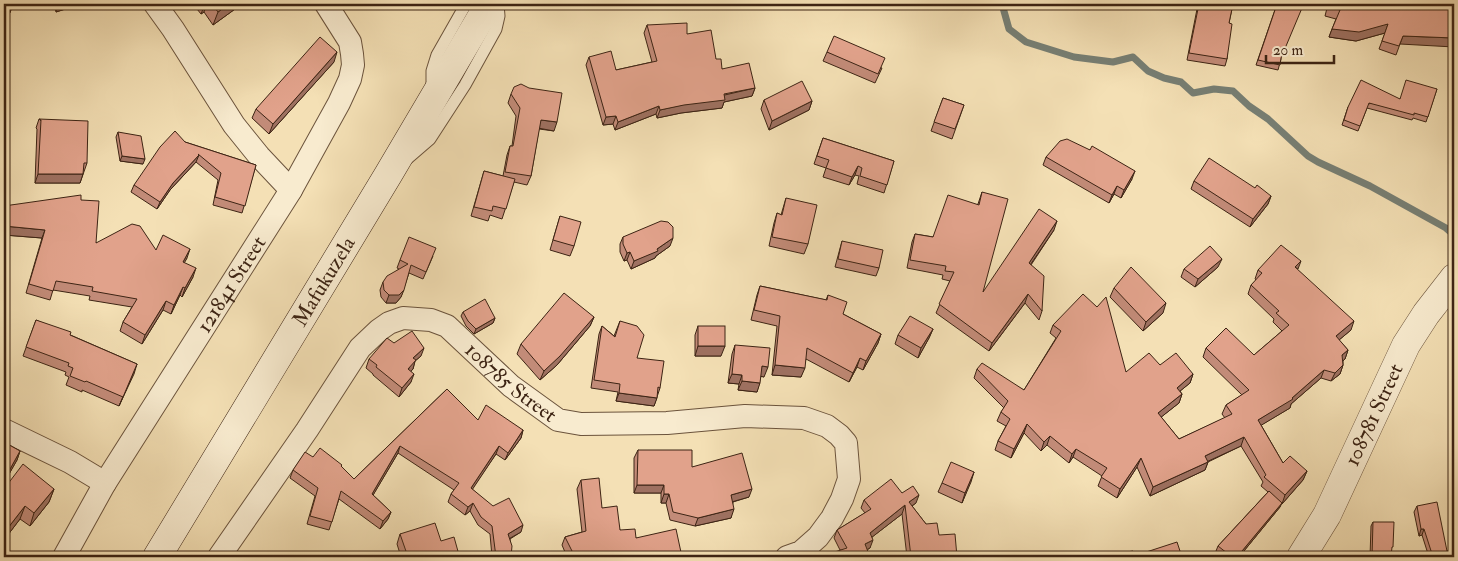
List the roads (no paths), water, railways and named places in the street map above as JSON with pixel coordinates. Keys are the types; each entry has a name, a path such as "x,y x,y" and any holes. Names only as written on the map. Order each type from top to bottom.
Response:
{"main road":[{"name":"Mafukuzela","path":"156,557 432,102 489,4"},
{"name":"108781 Street","path":"1301,557 1327,515 1406,345 1426,314 1454,278"}],"street":[{"path":"155,4 173,28 234,125 259,156 291,190"},
{"name":"121841 Street","path":"64,557 105,484 291,190 339,103 350,79 353,65 350,42 326,4"},
{"name":"108785 Street","path":"219,557 307,430 360,348 389,323 403,318 431,320 447,326 511,386 558,420 581,424 667,423 746,416 804,418 827,426 846,443 849,479 842,499 832,518 818,537 801,552 787,557"},
{"path":"4,430 70,462 105,484"}],"lane":[{"path":"432,102 432,71 437,55 466,4"},
{"path":"388,175 430,139 465,85 496,29 499,16 498,4"}],"waterway":[{"path":"1002,4 1009,29 1026,42 1074,57 1113,62 1133,57 1148,71 1164,78 1181,82 1193,93 1214,89 1233,91 1249,106 1268,119 1308,156 1370,186 1446,228 1454,235"}]}
